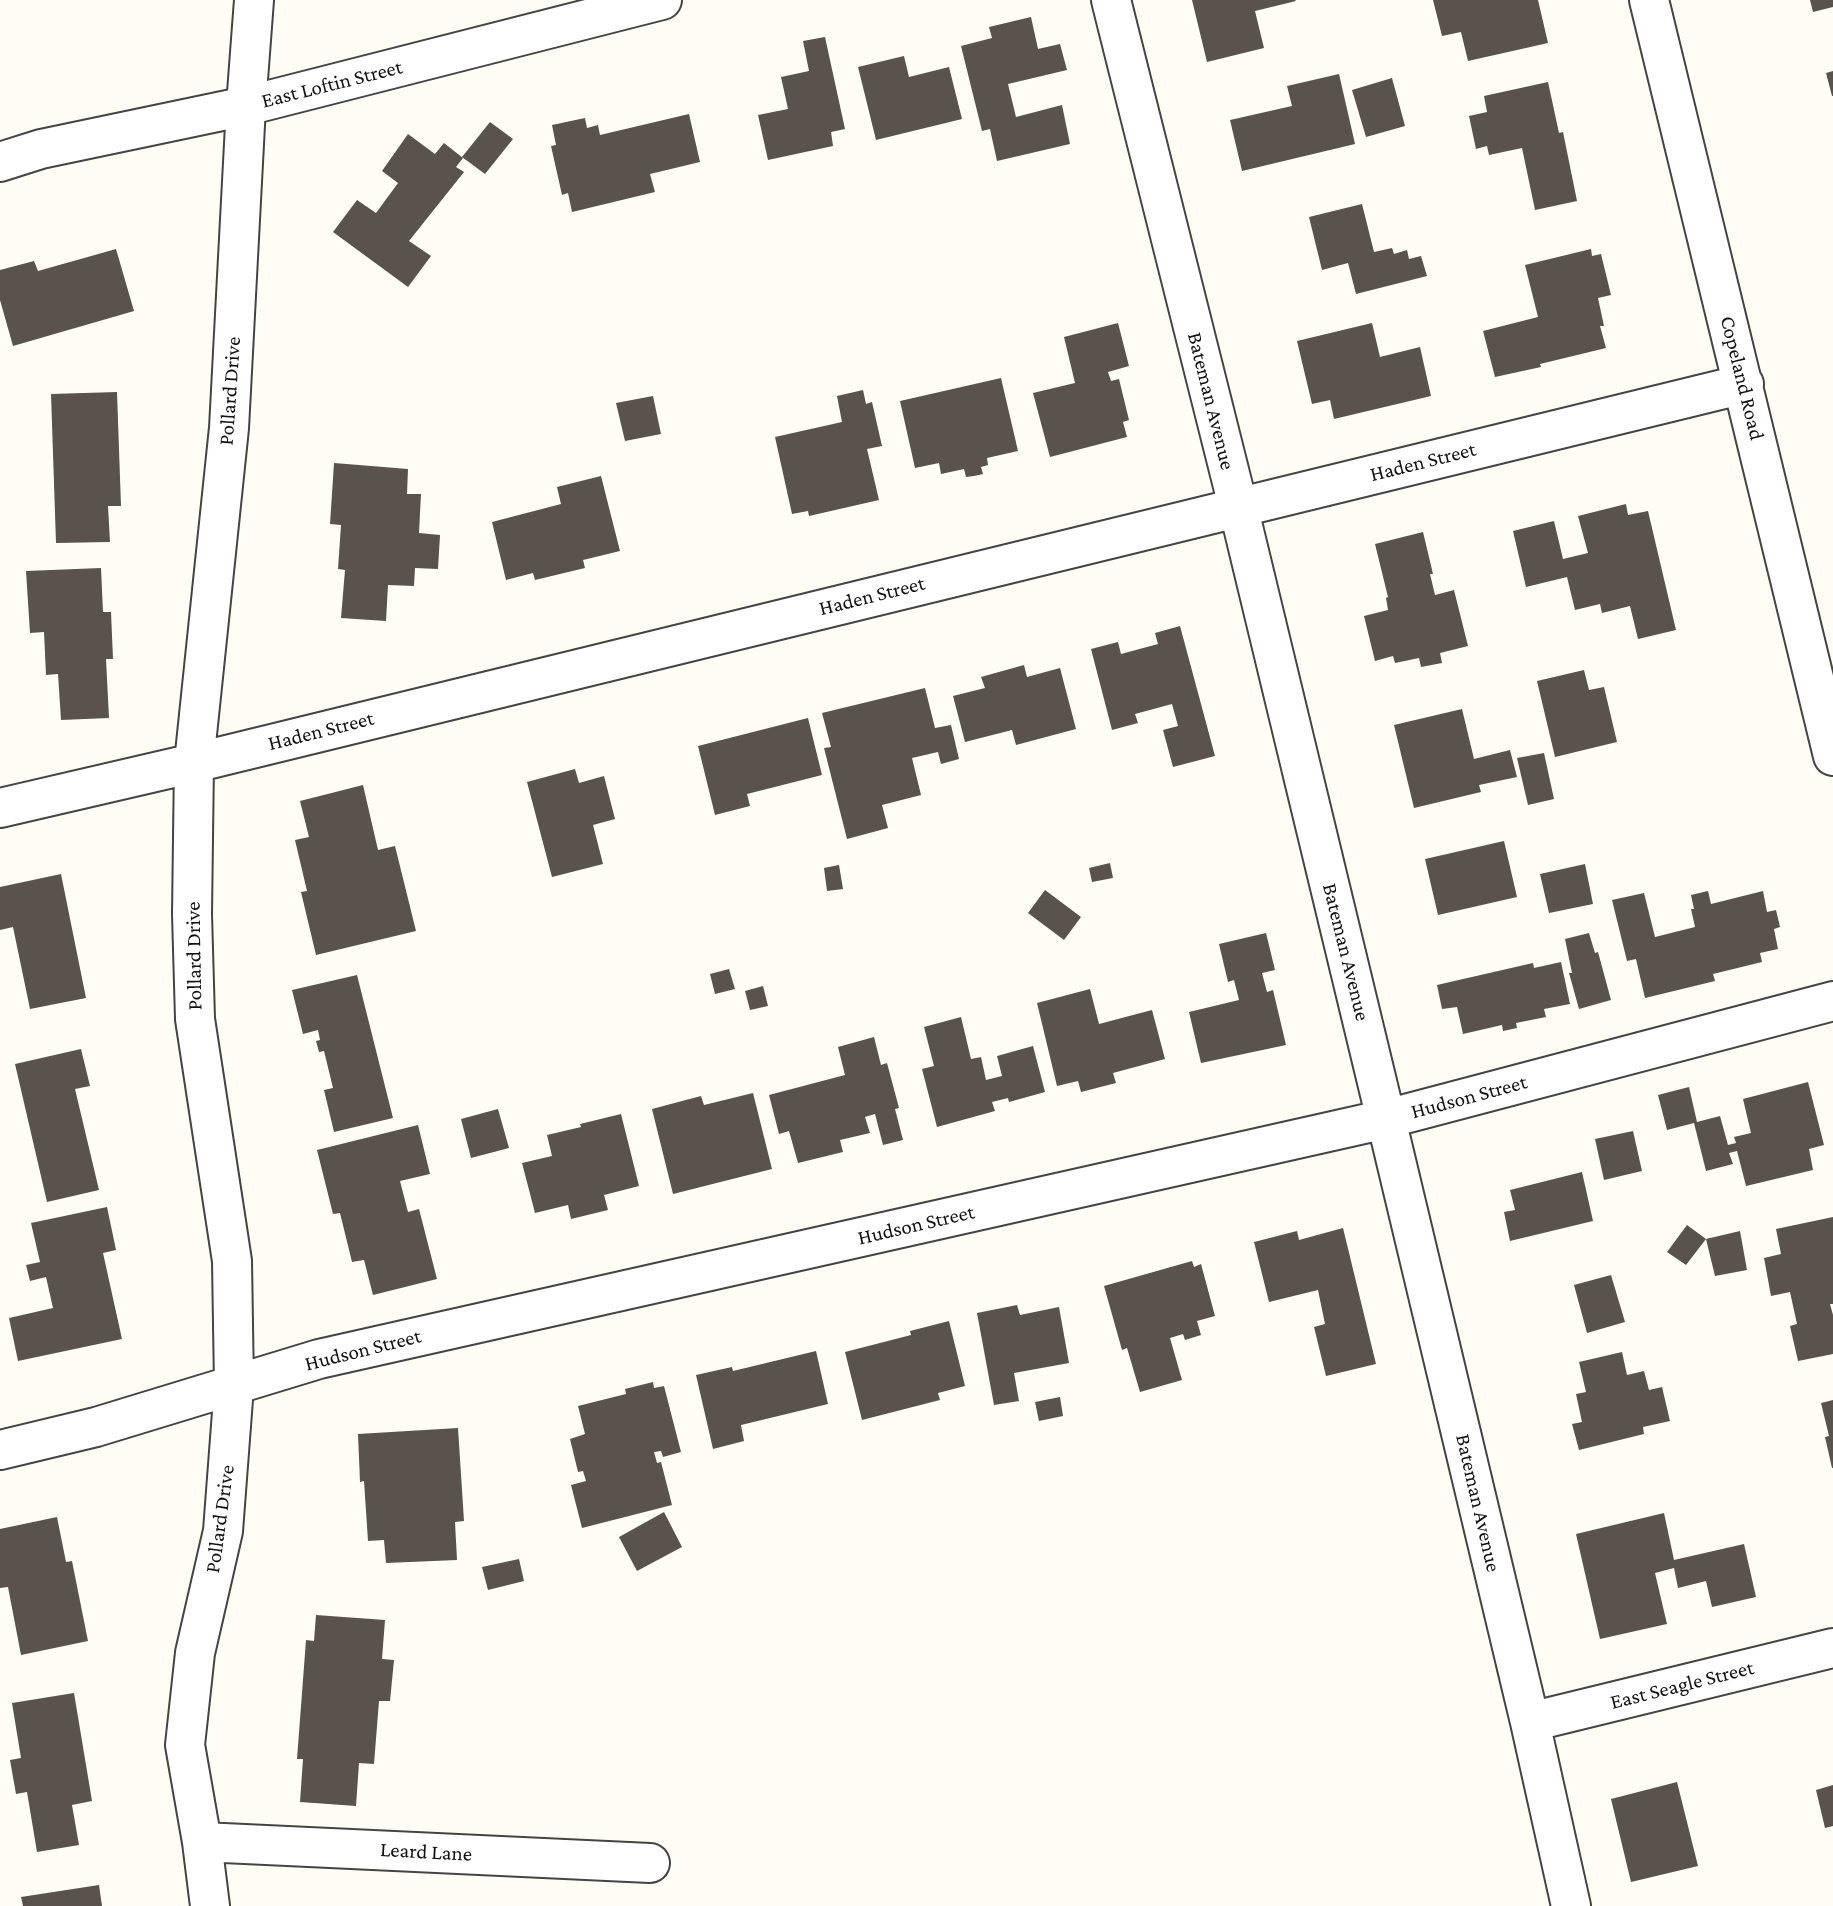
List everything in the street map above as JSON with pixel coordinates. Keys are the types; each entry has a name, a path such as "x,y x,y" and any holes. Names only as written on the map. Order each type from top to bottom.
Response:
{"street":[{"name":"Pollard Drive","path":"210,1906 202,1842 184,1745 195,1653 223,1531 234,1387 232,1261 194,1019 194,763 229,428 254,0"},
{"name":"East Loftin Street","path":"0,162 41,149 246,106 662,0"},
{"name":"Bateman Avenue","path":"1111,0 1238,506 1387,1119 1571,1906"},
{"name":"Copeland Road","path":"1649,0 1833,756"},
{"name":"Haden Street","path":"0,808 194,763 1744,384"},
{"name":"Hudson Street","path":"0,1450 96,1427 332,1356 1387,1119 1833,1001"},
{"name":"East Seagle Street","path":"1530,1722 1833,1648"},
{"name":"Leard Lane","path":"202,1842 650,1863"}],"building":[{"path":"1192,0 1296,1 1255,11 1264,48 1207,62"},
{"path":"1433,0 1538,0 1548,43 1468,61 1461,32 1442,36"},
{"path":"1810,0 1833,0 1833,7 1813,12"},
{"path":"1031,17 1038,49 1060,44 1067,70 1008,84 1016,117 1062,105 1070,144 997,161 990,129 982,131 961,46 992,38 989,27"},
{"path":"825,37 845,129 831,132 833,146 768,160 758,115 788,109 781,77 809,71 803,41"},
{"path":"904,56 909,77 949,67 962,119 876,140 858,67"},
{"path":"1833,71 1833,96 1832,96 1826,73"},
{"path":"1339,74 1355,144 1242,171 1230,120 1292,106 1287,86"},
{"path":"1392,78 1405,126 1366,137 1352,90"},
{"path":"1548,82 1559,133 1563,132 1577,201 1535,210 1522,148 1489,155 1487,146 1476,149 1469,116 1487,112 1484,96"},
{"path":"689,114 700,162 650,174 655,192 572,212 568,193 562,195 551,146 556,145 552,125 585,118 587,128 598,125 600,135"},
{"path":"490,122 513,139 485,174 462,157"},
{"path":"408,134 435,154 444,143 463,158 456,167 464,172 409,241 431,256 408,287 333,232 357,200 376,213 398,183 382,171"},
{"path":"1362,204 1374,252 1392,248 1394,254 1407,250 1409,259 1421,256 1427,276 1356,294 1348,263 1322,270 1309,217"},
{"path":"116,249 134,311 13,346 0,300 0,270 34,261 38,271"},
{"path":"1591,249 1592,256 1601,254 1611,295 1598,298 1604,326 1600,326 1606,348 1495,377 1483,331 1538,317 1525,265"},
{"path":"1118,323 1129,366 1108,372 1111,381 1119,379 1129,420 1123,422 1127,437 1050,457 1033,393 1075,383 1064,337"},
{"path":"1372,323 1380,357 1420,347 1431,396 1334,419 1330,400 1312,404 1297,341"},
{"path":"1001,378 1018,451 987,458 988,465 981,467 983,474 974,476 966,477 964,469 941,474 939,463 915,468 900,401"},
{"path":"863,390 866,404 872,402 882,446 867,449 879,500 809,516 808,511 792,514 775,437 842,422 837,396"},
{"path":"117,392 121,506 108,506 110,542 56,543 51,394"},
{"path":"653,396 661,434 625,441 616,403"},
{"path":"334,463 408,469 407,494 421,494 419,533 440,535 438,569 415,568 414,586 388,585 386,621 341,618 345,570 338,569 341,525 330,524"},
{"path":"601,476 620,551 583,560 585,568 535,580 533,573 506,580 492,522 561,504 557,487"},
{"path":"1626,504 1628,515 1648,511 1676,630 1638,639 1630,606 1602,613 1600,604 1575,610 1567,577 1526,587 1513,531 1554,521 1563,559 1588,553 1578,516"},
{"path":"1423,532 1435,595 1454,590 1468,646 1440,653 1442,663 1421,667 1419,658 1395,663 1393,656 1375,661 1364,616 1388,610 1388,597 1375,544"},
{"path":"101,568 103,612 111,612 113,659 106,659 109,718 61,720 58,674 46,675 44,632 30,633 26,571"},
{"path":"1180,626 1215,756 1173,767 1163,730 1178,726 1172,704 1135,714 1138,723 1112,730 1091,649 1118,642 1121,654 1158,644 1155,633"},
{"path":"1024,665 1027,677 1060,668 1076,729 1016,745 1012,730 965,742 953,696 985,688 981,677"},
{"path":"1584,670 1589,690 1604,687 1617,742 1555,757 1537,681"},
{"path":"925,688 935,728 951,725 959,759 941,764 938,752 912,758 921,795 882,805 888,828 847,839 824,748 831,747 822,713"},
{"path":"1462,709 1474,759 1510,750 1517,777 1479,785 1481,792 1414,808 1394,725"},
{"path":"808,718 822,775 747,794 750,806 715,815 698,746"},
{"path":"1544,753 1554,799 1528,805 1517,758"},
{"path":"575,769 579,783 604,776 615,819 593,825 603,864 552,877 527,782"},
{"path":"363,785 378,850 395,846 416,931 316,955 301,892 307,891 295,840 309,837 300,801"},
{"path":"1504,841 1517,897 1438,915 1425,859"},
{"path":"1110,863 1113,878 1092,882 1089,868"},
{"path":"1585,864 1593,904 1549,913 1540,874"},
{"path":"839,865 843,889 827,891 824,868"},
{"path":"61,874 86,998 30,1009 13,927 0,930 0,887"},
{"path":"1045,890 1081,917 1064,940 1028,913"},
{"path":"1708,891 1711,904 1763,891 1767,912 1776,910 1780,927 1774,929 1778,949 1760,953 1762,962 1713,974 1715,981 1645,998 1636,959 1627,961 1612,900 1644,893 1655,937 1695,927 1691,895"},
{"path":"1266,933 1275,970 1262,973 1267,992 1273,990 1286,1045 1201,1063 1189,1012 1239,1000 1234,980 1228,982 1219,944"},
{"path":"1589,933 1595,953 1598,952 1611,1000 1579,1009 1569,973 1572,973 1565,939"},
{"path":"1561,962 1570,1004 1544,1009 1546,1017 1516,1023 1517,1028 1503,1031 1502,1025 1463,1034 1457,1007 1442,1009 1437,985 1533,963 1534,968"},
{"path":"729,969 735,989 715,994 710,974"},
{"path":"357,975 393,1118 334,1132 324,1090 333,1088 324,1051 319,1052 316,1041 320,1040 318,1030 303,1034 292,990"},
{"path":"763,986 768,1006 750,1010 745,991"},
{"path":"1090,989 1099,1024 1152,1010 1165,1059 1113,1073 1116,1083 1081,1092 1078,1081 1057,1086 1037,1003"},
{"path":"961,1017 971,1059 981,1057 986,1080 1002,1076 997,1056 1033,1046 1045,1092 1009,1102 1008,1098 992,1102 995,1111 937,1127 922,1069 934,1066 924,1027"},
{"path":"874,1037 881,1065 887,1063 899,1108 895,1109 903,1140 883,1145 875,1114 865,1117 870,1133 840,1140 843,1152 798,1163 789,1131 779,1134 769,1095 845,1075 838,1047"},
{"path":"81,1049 90,1086 75,1089 99,1190 47,1202 15,1064"},
{"path":"1808,1082 1824,1145 1809,1149 1813,1170 1746,1186 1737,1151 1729,1153 1733,1164 1706,1171 1694,1123 1667,1130 1658,1095 1689,1087 1697,1122 1720,1116 1728,1145 1736,1143 1734,1137 1751,1133 1743,1099"},
{"path":"753,1093 772,1169 673,1194 652,1109 701,1096 704,1105"},
{"path":"498,1109 509,1148 471,1158 461,1119"},
{"path":"621,1114 639,1186 604,1195 608,1210 571,1219 568,1205 535,1213 522,1163 552,1156 547,1135"},
{"path":"418,1125 430,1174 400,1181 408,1212 419,1209 437,1279 373,1295 364,1260 352,1262 340,1213 333,1214 317,1150"},
{"path":"1633,1131 1642,1171 1604,1180 1595,1139"},
{"path":"1582,1172 1593,1221 1510,1241 1504,1212 1515,1210 1510,1190"},
{"path":"107,1207 116,1250 103,1253 122,1339 18,1361 9,1318 53,1308 46,1277 30,1281 26,1265 40,1262 31,1223"},
{"path":"1833,1217 1833,1304 1830,1304 1833,1315 1833,1354 1798,1361 1790,1326 1797,1324 1790,1292 1771,1296 1764,1258 1781,1254 1776,1229"},
{"path":"1687,1225 1706,1239 1686,1265 1667,1252"},
{"path":"1343,1228 1376,1364 1326,1376 1314,1327 1325,1324 1318,1290 1269,1302 1254,1242 1297,1231 1299,1240"},
{"path":"1740,1231 1747,1270 1715,1276 1706,1239"},
{"path":"1192,1261 1194,1267 1201,1264 1215,1316 1197,1321 1201,1335 1185,1340 1183,1334 1170,1338 1182,1380 1140,1392 1127,1348 1122,1350 1104,1286"},
{"path":"1611,1275 1625,1322 1587,1333 1574,1285"},
{"path":"1017,1305 1020,1315 1059,1307 1069,1363 1014,1373 1019,1401 994,1405 977,1313"},
{"path":"949,1321 965,1386 938,1393 940,1400 862,1420 845,1352 911,1335 910,1331"},
{"path":"816,1351 828,1404 741,1425 744,1441 713,1449 696,1375 732,1367 733,1371"},
{"path":"1622,1352 1627,1375 1644,1371 1649,1390 1662,1387 1670,1421 1643,1427 1644,1434 1579,1450 1572,1424 1582,1422 1576,1394 1586,1392 1579,1362"},
{"path":"653,1382 654,1388 664,1386 681,1452 663,1457 661,1451 654,1452 657,1463 661,1462 672,1505 582,1528 571,1485 586,1481 583,1471 578,1472 570,1439 585,1434 578,1406 626,1394 625,1389"},
{"path":"1060,1397 1063,1416 1039,1421 1035,1402"},
{"path":"1833,1400 1832,1468 1825,1437 1829,1436 1821,1403"},
{"path":"458,1428 464,1521 455,1522 457,1560 386,1563 384,1540 368,1541 364,1481 360,1482 358,1434"},
{"path":"664,1512 682,1547 637,1571 619,1537"},
{"path":"1664,1513 1674,1560 1744,1544 1756,1597 1712,1607 1706,1581 1678,1588 1674,1568 1655,1573 1667,1624 1600,1639 1576,1534"},
{"path":"57,1517 66,1562 72,1561 88,1641 21,1655 8,1587 0,1588 0,1529"},
{"path":"519,1559 524,1581 488,1590 482,1567"},
{"path":"316,1615 385,1620 382,1659 394,1660 390,1701 379,1701 374,1764 359,1763 356,1806 300,1802 303,1759 297,1759 306,1640 314,1641"},
{"path":"74,1693 92,1801 72,1805 79,1845 37,1852 27,1792 16,1794 10,1760 21,1758 12,1703"},
{"path":"1677,1782 1698,1866 1631,1882 1611,1799"},
{"path":"1833,1785 1833,1826 1825,1828 1816,1790"},
{"path":"99,1885 102,1906 23,1906 21,1897"}]}
